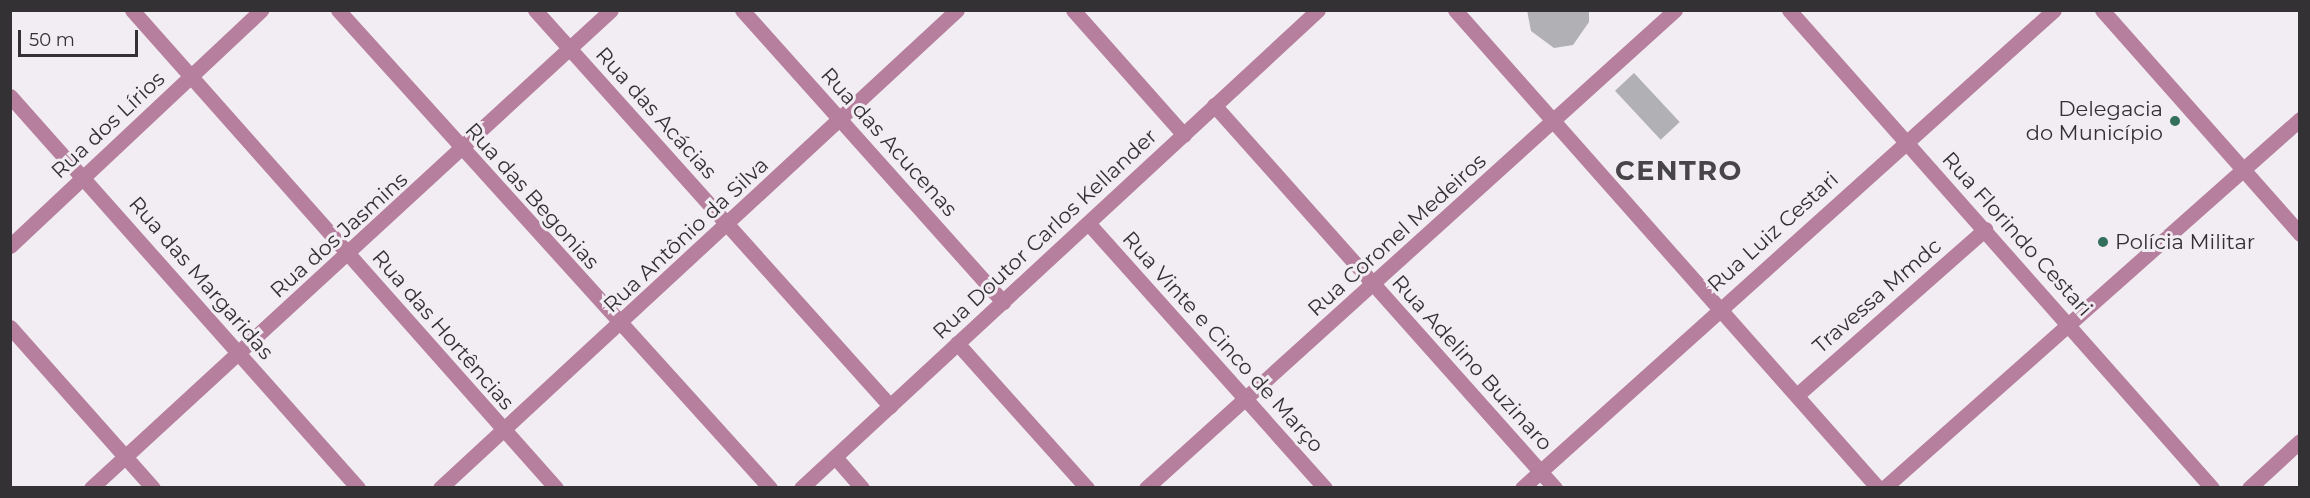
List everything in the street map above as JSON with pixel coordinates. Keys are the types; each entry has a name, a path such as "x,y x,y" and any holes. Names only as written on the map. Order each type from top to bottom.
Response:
{"street":[{"name":"Rua das Hortências","path":"132,10 555,488"},
{"name":"Rua dos Lírios","path":"10,246 261,10"},
{"name":"Rua das Begonias","path":"338,10 463,151 770,488"},
{"name":"Rua das Acácias","path":"536,10 890,406"},
{"name":"Rua dos Jasmins","path":"91,488 463,151 611,10"},
{"name":"Rua das Acucenas","path":"742,10 1003,302"},
{"name":"Rua Antônio da Silva","path":"440,488 501,427 730,226 957,10"},
{"path":"1072,10 1184,135"},
{"name":"Rua Doutor Carlos Kellander","path":"801,488 1318,10"},
{"path":"1455,10 1878,488"},
{"name":"Rua Coronel Medeiros","path":"1146,488 1375,285 1675,10"},
{"name":"Rua Florindo Cestari","path":"1789,10 2212,488"},
{"name":"Rua Luiz Cestari","path":"1522,488 2054,10"},
{"path":"2102,10 2300,234"},
{"name":"Rua das Margaridas","path":"10,96 358,488"},
{"name":"Rua Adelino Buzinaro","path":"1214,105 1555,488"},
{"path":"1884,488 2066,321 2300,119"},
{"name":"Rua Vinte e Cinco de Março","path":"1089,224 1325,488"},
{"name":"Travessa Mmdc","path":"1797,395 1985,229"},
{"path":"10,327 153,488"},
{"path":"957,343 1087,488"},
{"path":"2249,488 2300,441"},
{"path":"835,457 862,488"}],"building":[{"path":"1527,10 1589,10 1589,22 1573,45 1554,48 1531,31"},
{"path":"1634,73 1680,122 1661,140 1615,91"}],"place":[{"name":"Delegacia do Município","path":"2175,121"},
{"name":"Polícia Militar","path":"2103,242"}],"district":[{"name":"CENTRO","path":"1679,171"}]}
